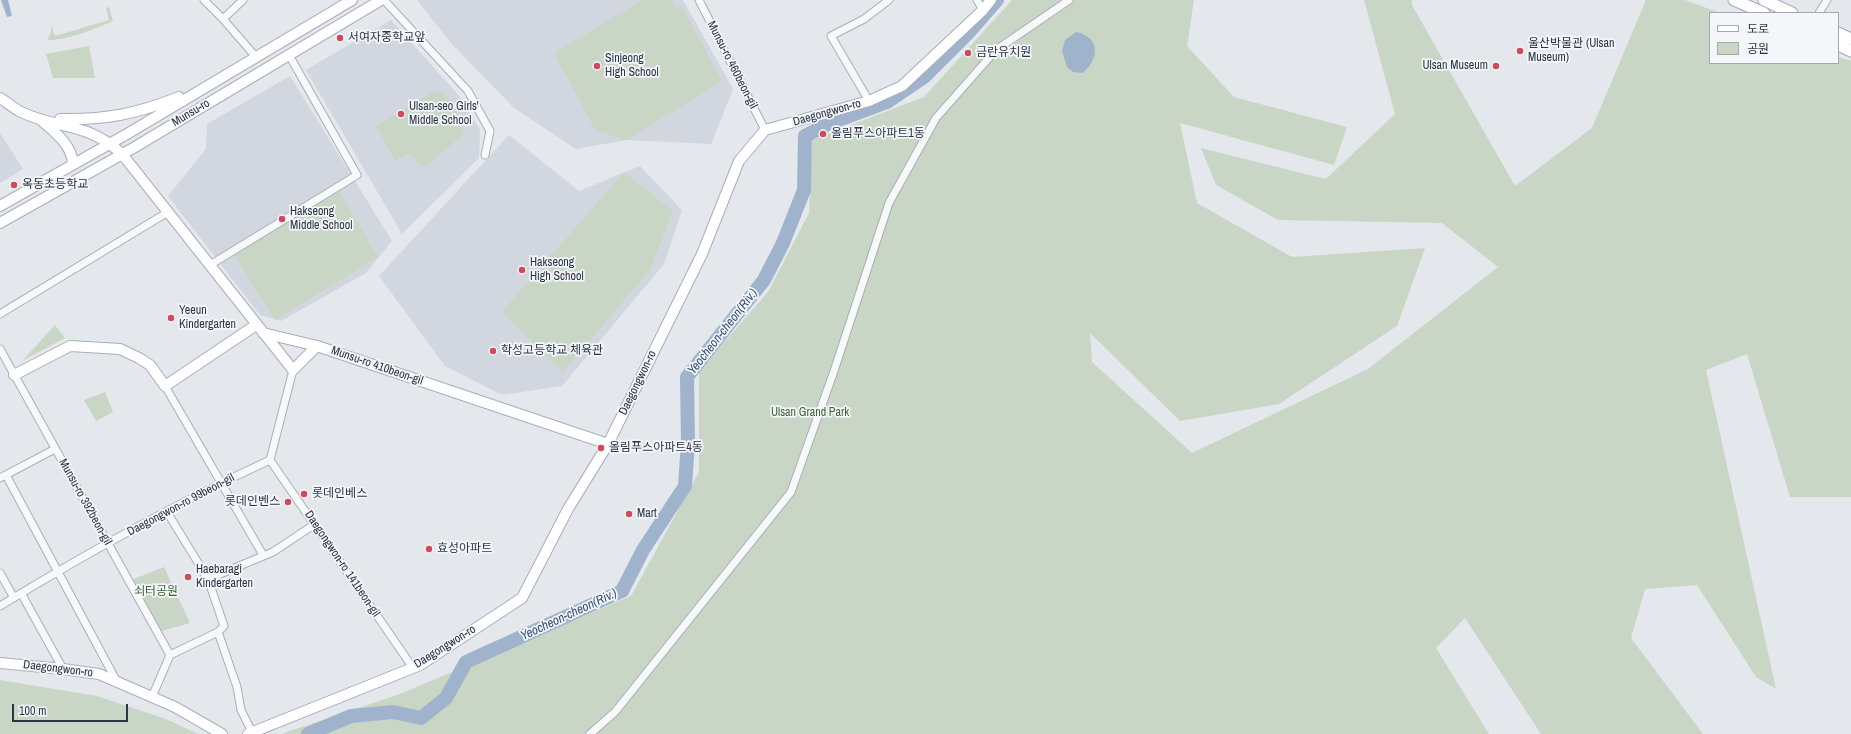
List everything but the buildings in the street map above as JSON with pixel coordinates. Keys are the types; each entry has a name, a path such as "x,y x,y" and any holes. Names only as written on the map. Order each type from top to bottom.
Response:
{"main road":[{"path":"1734,0 1762,12"},
{"path":"1764,0 1790,12"},
{"path":"1839,33 1851,39"},
{"path":"1839,45 1851,51"}],"street":[{"path":"204,0 223,19 256,57"},
{"path":"223,19 243,0"},
{"name":"Munsu-ro","path":"0,206 352,0"},
{"path":"366,9 372,0"},
{"path":"382,0 468,91 490,131 485,156"},
{"name":"Munsu-ro","path":"0,223 122,154 382,0"},
{"name":"Munsu-ro 460beon-gil","path":"699,0 765,130"},
{"path":"869,101 831,36 864,19 889,0"},
{"path":"977,0 983,10"},
{"name":"Daegongwon-ro","path":"250,733 420,665 522,598 568,510 608,444 702,254 739,161 765,130 869,101 902,86 983,10 991,0"},
{"path":"590,734 615,712 791,492 834,371 889,203 936,118 996,50 1070,0"},
{"path":"1820,12 1827,0"},
{"path":"210,265 357,175 289,55"},
{"path":"40,119 89,119 123,115 161,104 205,87"},
{"path":"0,98 20,111 40,119 77,127 94,134 110,143 122,154 293,370 270,460"},
{"path":"40,119 64,142 72,156 73,164"},
{"path":"0,314 168,212"},
{"path":"165,386 256,325"},
{"path":"263,334 317,346"},
{"path":"14,375 70,346 120,349 150,364 165,386 263,556"},
{"name":"Munsu-ro 410beon-gil","path":"293,370 317,346 608,444"},
{"name":"Munsu-ro 392beon-gil","path":"0,349 170,655"},
{"path":"55,449 3,477 58,573 117,682"},
{"name":"Daegongwon-ro 99beon-gil","path":"0,606 220,483 270,460"},
{"name":"Daegongwon-ro 141beon-gil","path":"270,460 413,668"},
{"path":"152,697 170,655 218,632 224,626 208,579 167,512"},
{"path":"208,579 273,552 315,524"},
{"path":"0,573 14,598"},
{"path":"21,593 63,668"},
{"path":"218,632 237,687 241,710 250,733"},
{"name":"Daegongwon-ro","path":"0,663 63,668 99,674 175,707 222,734"}],"shaded area":[{"name":"Sinjeong High School","path":"417,0 683,0 733,89 711,144 627,140 576,149 513,107 451,43"},
{"name":"Ulsan-seo Girls' Middle School","path":"391,20 460,97 480,130 479,158 402,234 306,70"},
{"name":"Hakseong Middle School","path":"290,76 392,241 366,273 281,321 260,315 168,196 206,149 207,124"},
{"path":"0,133 23,169 0,183"},
{"name":"Hakseong High School","path":"509,135 579,191 640,166 682,210 664,264 562,386 502,395 445,366 379,276"}],"green space":[{"path":"642,0 671,0 676,8 681,5 722,81 627,140 595,130 554,53"},
{"name":"Ulsan Grand Park","path":"1012,0 1194,0 1187,46 1234,97 1347,127 1334,165 1180,123 1197,203 1292,257 1425,248 1397,326 1279,404 1180,421 1090,333 1092,362 1192,453 1368,369 1498,267 1442,223 1278,220 1216,185 1201,148 1326,179 1395,114 1364,0 1412,0 1412,5 1515,186 1592,128 1646,0 1685,0 1717,12 1709,12 1709,64 1839,64 1839,57 1851,61 1851,497 1790,497 1747,354 1706,370 1776,689 1756,677 1697,585 1645,589 1631,638 1703,734 1541,734 1465,618 1436,648 1489,734 281,734 400,694 631,596 699,472 699,371 768,292 809,213 812,140 924,97"},
{"path":"109,7 113,21 71,37 47,40 51,32 51,24 55,36 109,20 106,8"},
{"path":"89,46 95,78 53,78 46,54"},
{"path":"437,90 453,102 463,135 424,167 409,153 395,161 376,126"},
{"path":"624,172 673,211 650,270 563,372 502,312"},
{"path":"338,189 378,257 275,320 233,253"},
{"path":"55,325 65,338 22,361"},
{"path":"105,392 113,412 96,421 84,400"},
{"name":"쇠터공원","path":"164,567 190,623 158,632 129,581"},
{"path":"0,680 97,696 166,719 198,734 0,734"}],"water":[{"path":"1,0 8,0 12,16 7,17"},
{"path":"1076,32 1090,38 1095,49 1095,55 1089,67 1083,73 1073,72 1067,67 1062,51 1065,40"}],"waterway":[{"name":"Yeocheon-cheon(Riv.)","path":"308,734 351,716 393,712 421,718 446,698 466,662 622,591 643,550 685,486 688,442 687,377 764,280 783,243 804,190 805,136 828,124 887,102 924,77 969,32 997,0"}],"place":[{"name":"서여자중학교앞","path":"340,38"},
{"name":"울산박물관 (Ulsan Museum)","path":"1520,51"},
{"name":"금란유치원","path":"968,53"},
{"name":"Sinjeong High School","path":"597,66"},
{"name":"Ulsan Museum","path":"1496,66"},
{"name":"Ulsan-seo Girls' Middle School","path":"401,114"},
{"name":"올림푸스아파트1동","path":"823,134"},
{"name":"옥동초등학교","path":"14,185"},
{"name":"Hakseong Middle School","path":"282,219"},
{"name":"Hakseong High School","path":"522,270"},
{"name":"Yeeun Kindergarten","path":"171,318"},
{"name":"학성고등학교 체육관","path":"493,351"},
{"name":"올림푸스아파트4동","path":"601,448"},
{"name":"롯데인베스","path":"304,494"},
{"name":"롯데인벤스","path":"288,502"},
{"name":"Mart","path":"629,514"},
{"name":"효성아파트","path":"429,549"},
{"name":"Haebaragi Kindergarten","path":"188,577"}]}
